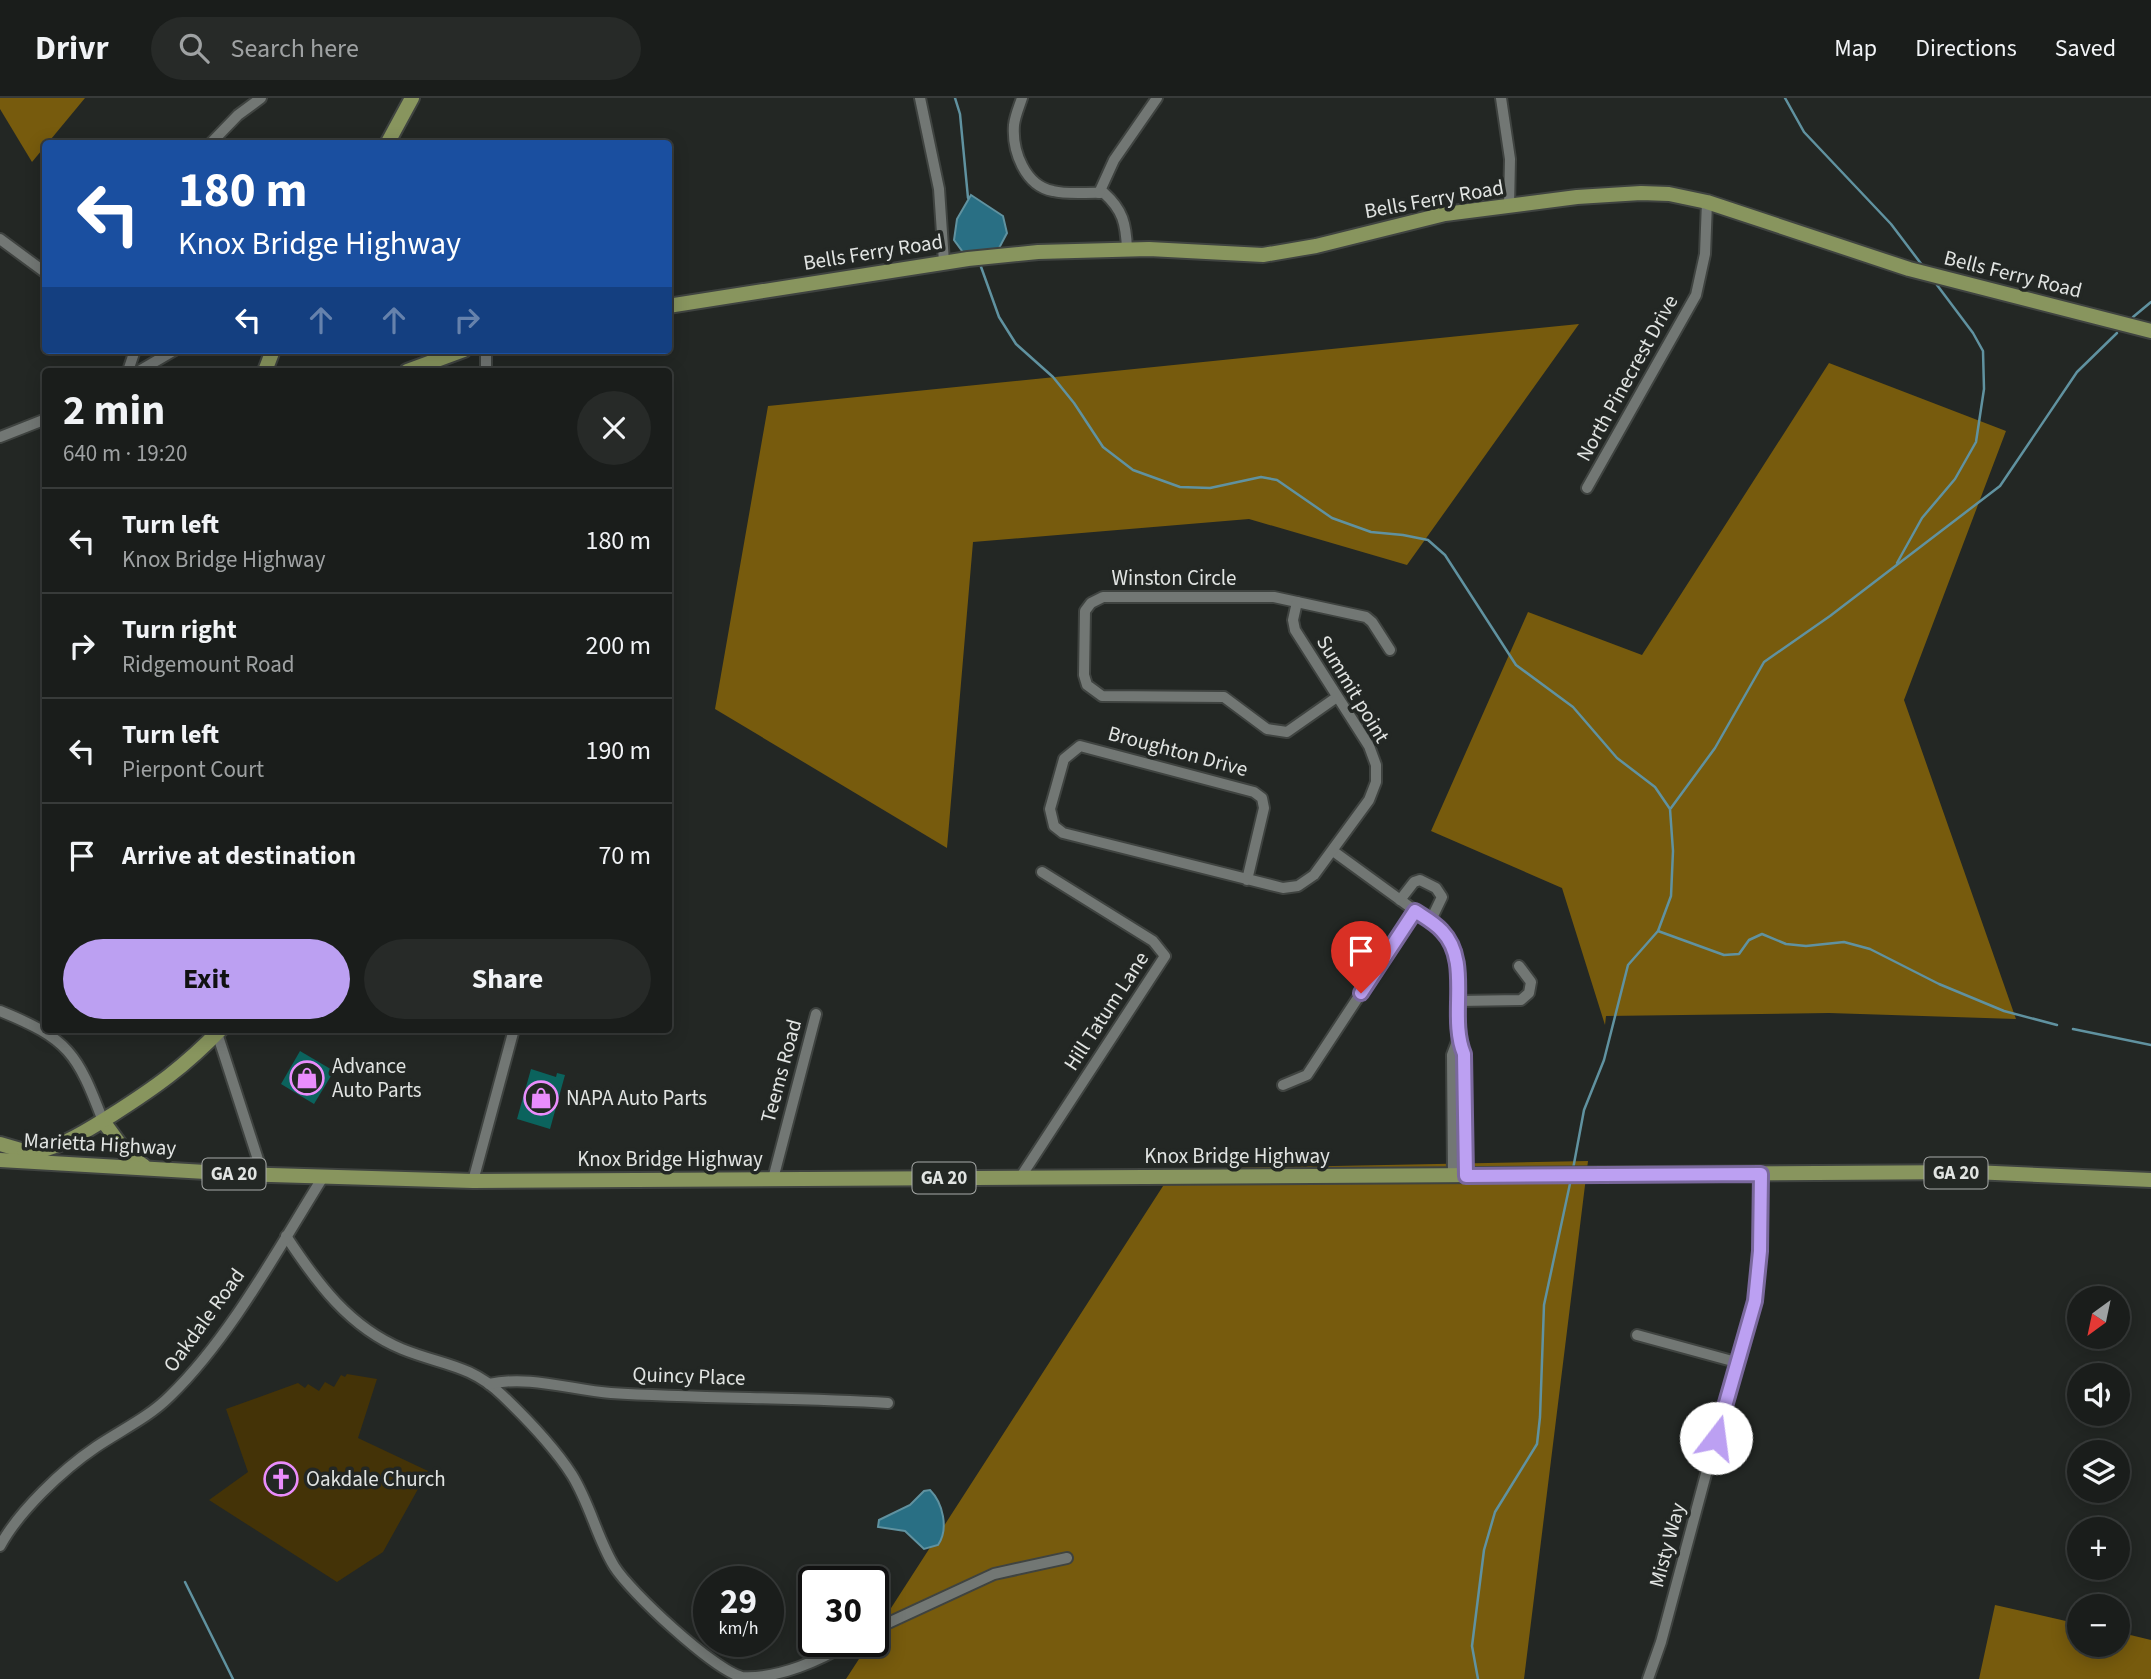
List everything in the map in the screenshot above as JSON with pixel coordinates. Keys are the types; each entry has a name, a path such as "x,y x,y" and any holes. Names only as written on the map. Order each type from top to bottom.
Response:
{"main road":[{"path":"389,140 412,98"},
{"name":"Bells Ferry Road","path":"672,305 944,262 1038,252 1127,249 1263,255 1316,246 1412,220 1577,197 1641,193 1669,194 1707,201 1909,269 2151,331"},
{"path":"415,368 453,354"},
{"name":"Marietta Highway","path":"0,1159 62,1145 166,1081 217,1033"},
{"path":"103,1121 127,1154 145,1167"},
{"name":"Marietta Highway","path":"0,1144 31,1153"},
{"name":"Marietta Highway","path":"0,1159 323,1177"},
{"name":"Knox Bridge Highway","path":"323,1177 473,1181 2004,1173 2151,1180"}],"street":[{"path":"214,140 238,115 261,98"},
{"path":"920,98 939,189 944,262"},
{"path":"1022,98 1014,125 1015,142 1019,159 1027,174 1052,191 1100,193 1113,201 1122,212 1127,249"},
{"path":"1100,193 1114,160 1157,98"},
{"path":"1502,98 1510,159 1509,207"},
{"name":"North Pinecrest Drive","path":"1587,488 1696,295 1705,254 1707,201"},
{"path":"0,239 42,270"},
{"path":"144,368 168,354"},
{"path":"0,437 42,421"},
{"name":"Winston Circle","path":"1338,697 1287,732 1279,732 1267,729 1224,697 1102,696 1087,685 1084,675 1085,611 1091,603 1103,597 1274,597 1366,617 1390,650"},
{"name":"Summit point","path":"1247,880 1283,888 1298,886 1314,875 1369,800 1376,782 1376,765 1369,746 1295,630 1293,620 1297,602"},
{"name":"Broughton Drive","path":"1080,746 1088,747 1254,792 1262,798 1264,808 1247,880 1063,833 1054,826 1050,809 1065,759 1080,746"},
{"path":"1333,851 1443,931 1456,951 1458,1038 1464,1054 1459,1176"},
{"name":"Hill Tatum Lane","path":"1020,1178 1165,956 1153,941 1042,872"},
{"path":"1400,900 1414,882 1420,880 1436,888 1442,897 1430,922"},
{"path":"1283,1085 1307,1075 1415,911"},
{"path":"1458,1001 1521,1000 1529,993 1531,982 1519,966"},
{"path":"0,1011 42,1029"},
{"name":"Teems Road","path":"773,1179 816,1014"},
{"path":"50,1033 83,1070 103,1121"},
{"path":"220,1033 263,1175"},
{"path":"473,1181 513,1033"},
{"name":"Misty Way","path":"1648,1679 1661,1642 1736,1362 1755,1301 1760,1251 1761,1174"},
{"name":"Oakdale Road","path":"0,1546 24,1513 70,1469 94,1448 148,1416 187,1379 224,1331 323,1177"},
{"path":"286,1236 317,1282 350,1317 367,1330 406,1350 463,1368 481,1376 489,1384 570,1473 585,1499 615,1568 704,1657 741,1677 756,1678 775,1676 825,1657"},
{"path":"1637,1335 1736,1362"},
{"name":"Quincy Place","path":"489,1384 533,1382 610,1392 821,1398 888,1403"},
{"path":"889,1623 993,1574 1067,1558"}],"shaded area":[{"path":"0,98 85,98 50,140 42,140 42,150 32,162 0,109"},
{"path":"1579,324 1407,565 1249,519 973,542 947,848 715,709 768,406"},
{"path":"1829,363 2006,431 1904,700 2016,1019 1829,1013 1606,1016 1605,1025 1562,888 1431,831 1528,612 1642,655"},
{"path":"1588,1161 1524,1679 846,1679 860,1657 889,1657 889,1611 1174,1169"},
{"path":"347,1374 377,1379 358,1438 428,1471 383,1552 337,1582 209,1500 248,1472 226,1409 298,1383 305,1388 308,1384 319,1391 325,1382 334,1387 341,1375 345,1377"},
{"path":"1995,1605 2067,1621 2067,1657 2130,1657 2130,1635 2151,1640 2151,1679 1979,1679"}],"water":[{"path":"971,195 1003,216 1007,233 997,252 968,259 954,240 957,219"},
{"path":"930,1490 935,1495 943,1516 943,1531 938,1545 924,1549 905,1531 878,1527 879,1520 910,1505 924,1491"}],"building":[{"name":"Advance Auto Parts","path":"300,1051 334,1071 314,1104 281,1084"},
{"name":"NAPA Auto Parts","path":"531,1069 556,1077 557,1073 565,1075 550,1129 517,1119"}],"waterway":[{"path":"955,98 960,114 968,198"},
{"path":"1785,98 1804,132 1891,224 1922,265"},
{"path":"980,264 999,317 1016,344 1053,377 1103,447 1133,470 1180,487 1210,488 1261,477 1277,480 1332,518 1371,532 1428,540 1445,555 1516,665 1573,707 1617,758 1655,787 1670,809 1673,851 1671,896 1658,931 1628,965 1604,1060 1584,1110 1573,1169"},
{"path":"1897,563 1922,518 1955,479 1976,442 1984,389 1983,351 1937,285"},
{"path":"2133,317 2151,302"},
{"path":"1671,808 1715,748 1764,662 1830,616 2000,486 2077,372 2117,333"},
{"path":"1658,931 1724,955 1739,954 1749,940 1762,934 1786,944 1806,946 1844,942 1870,949 1939,984 2004,1011 2057,1025"},
{"path":"2073,1029 2151,1045"},
{"path":"1478,1679 1472,1646 1484,1550 1495,1512 1537,1444 1544,1305 1571,1179"},
{"path":"185,1582 233,1679"}],"place":[{"name":"Advance Auto Parts","path":"307,1078"},
{"name":"NAPA Auto Parts","path":"541,1098"},
{"name":"Oakdale Church","path":"281,1479"}],"route":[{"path":"1361,993 1415,911 1443,931 1456,951 1458,1038 1464,1054 1465,1070 1466,1176 1761,1174 1760,1251 1755,1301 1716,1438"}]}
